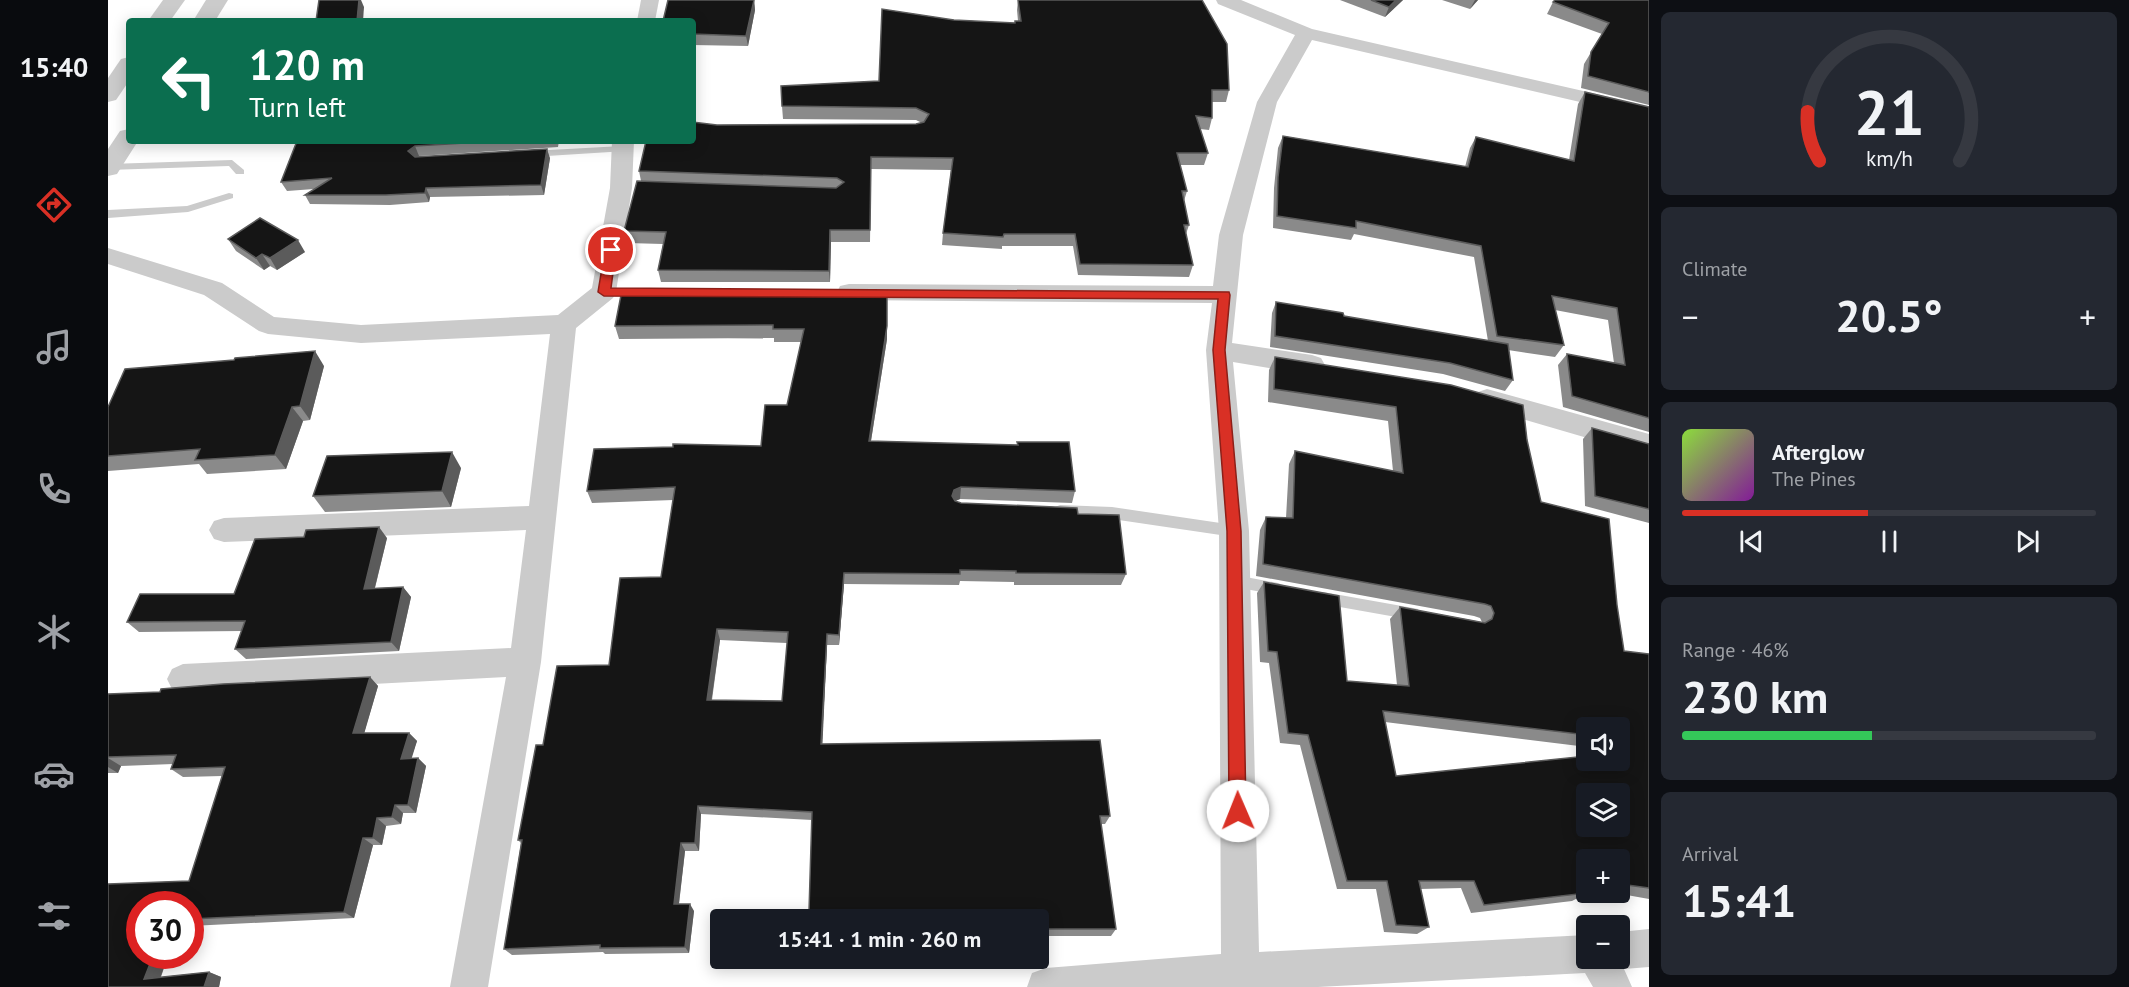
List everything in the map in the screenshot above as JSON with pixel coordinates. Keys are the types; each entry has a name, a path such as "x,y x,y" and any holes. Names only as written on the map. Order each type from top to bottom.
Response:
{"street":[{"path":"161,18 174,0"},
{"path":"206,18 218,0"},
{"path":"647,18 650,0"},
{"path":"1225,0 1305,33 1649,112"},
{"path":"1240,972 1234,531 1219,350 1231,234 1267,102 1305,33"},
{"path":"108,94 126,68"},
{"path":"108,167 126,140"},
{"path":"108,256 213,289 268,325 361,334 564,324 616,292 626,188 622,145"},
{"path":"830,292 1224,295"},
{"path":"469,987 525,662 564,324"},
{"path":"1219,350 1337,369"},
{"path":"1466,393 1649,445"},
{"path":"224,530 542,517"},
{"path":"183,679 525,662"},
{"path":"1630,950 1649,948"},
{"path":"1046,987 1240,972 1381,976 1576,955"},
{"path":"1604,969 1613,987"}],"lane":[{"path":"514,156 622,145"},
{"path":"108,167 232,163 240,172"},
{"path":"108,214 188,209 229,196"},
{"path":"1042,510 1112,513 1234,531"},
{"path":"1234,581 1429,617"}],"building":[{"path":"319,0 359,0 357,18 316,18"},
{"path":"668,0 754,0 746,36 696,34 696,18 664,18"},
{"path":"1018,0 1202,0 1227,44 1229,90 1212,90 1212,118 1196,116 1208,153 1177,153 1187,191 1182,191 1189,225 1184,225 1193,265 1080,264 1075,234 1004,234 1003,237 943,233 953,158 871,157 870,230 830,230 829,271 658,270 666,232 624,231 637,181 836,188 844,182 837,178 639,171 645,144 696,144 696,122 717,125 916,124 924,122 929,114 916,108 782,106 781,86 879,81 882,9 954,20 1015,23 1015,21 1021,21"},
{"path":"1371,0 1396,0 1389,7"},
{"path":"1555,0 1649,0 1649,92 1588,76 1591,52 1609,23 1553,2"},
{"path":"1585,92 1649,107 1649,418 1572,396 1567,354 1625,365 1617,308 1552,296 1564,345 1497,336 1481,246 1356,221 1356,228 1277,216 1278,177 1283,136 1468,167 1476,137 1574,161"},
{"path":"296,144 448,144 415,146 408,151 415,157 547,149 541,185 426,188 425,193 386,195 305,195 332,178 281,182"},
{"path":"260,218 298,240 270,258 262,254 256,258 228,239"},
{"path":"622,290 887,291 887,326 869,441 1018,445 1017,442 1069,442 1075,491 961,487 954,490 952,496 955,501 961,503 1077,508 1078,514 1119,515 1126,574 960,570 960,574 844,573 839,635 827,634 821,744 1100,740 1110,816 1100,816 1116,929 1049,929 1049,909 809,909 812,812 698,806 695,843 681,843 674,904 690,904 685,947 600,948 600,945 504,949 522,840 518,840 536,745 543,745 557,666 609,665 620,578 661,577 675,487 587,491 594,449 673,447 673,444 761,446 765,405 787,405 804,329 773,329 773,325 615,326","holes":["717,629 788,632 782,701 707,700"]},
{"path":"1276,302 1508,344 1513,380 1450,363 1275,336"},
{"path":"315,351 300,406 292,407 275,455 195,460 200,449 108,456 108,407 125,369"},
{"path":"1275,357 1451,385 1523,405 1527,440 1541,502 1609,519 1624,651 1649,654 1649,888 1630,885 1630,849 1576,849 1576,894 1484,905 1474,881 1419,881 1429,927 1396,925 1387,881 1347,881 1308,735 1288,733 1277,652 1268,651 1264,582 1339,596 1347,681 1409,686 1400,607 1485,623 1492,619 1494,613 1491,606 1485,604 1263,564 1266,517 1293,518 1295,451 1403,473 1396,407 1274,389","holes":["1383,711 1576,734 1576,717 1630,717 1630,771 1576,771 1576,757 1396,776"]},
{"path":"1592,428 1649,444 1649,509 1595,496"},
{"path":"452,452 442,491 313,496 327,456"},
{"path":"379,527 364,589 403,587 391,642 235,649 245,621 127,622 140,594 234,594 255,539 304,537 306,530"},
{"path":"370,677 353,733 409,733 401,759 418,758 408,805 395,805 392,817 377,818 373,838 363,838 344,912 204,918 204,891 126,891 126,969 148,969 144,979 209,972 204,987 108,987 108,884 189,881 225,767 171,769 176,755 108,757 108,694 160,692 161,689"}],"route":[{"path":"611,250 604,292 984,292 1224,295 1219,350 1234,531 1238,811"}]}
